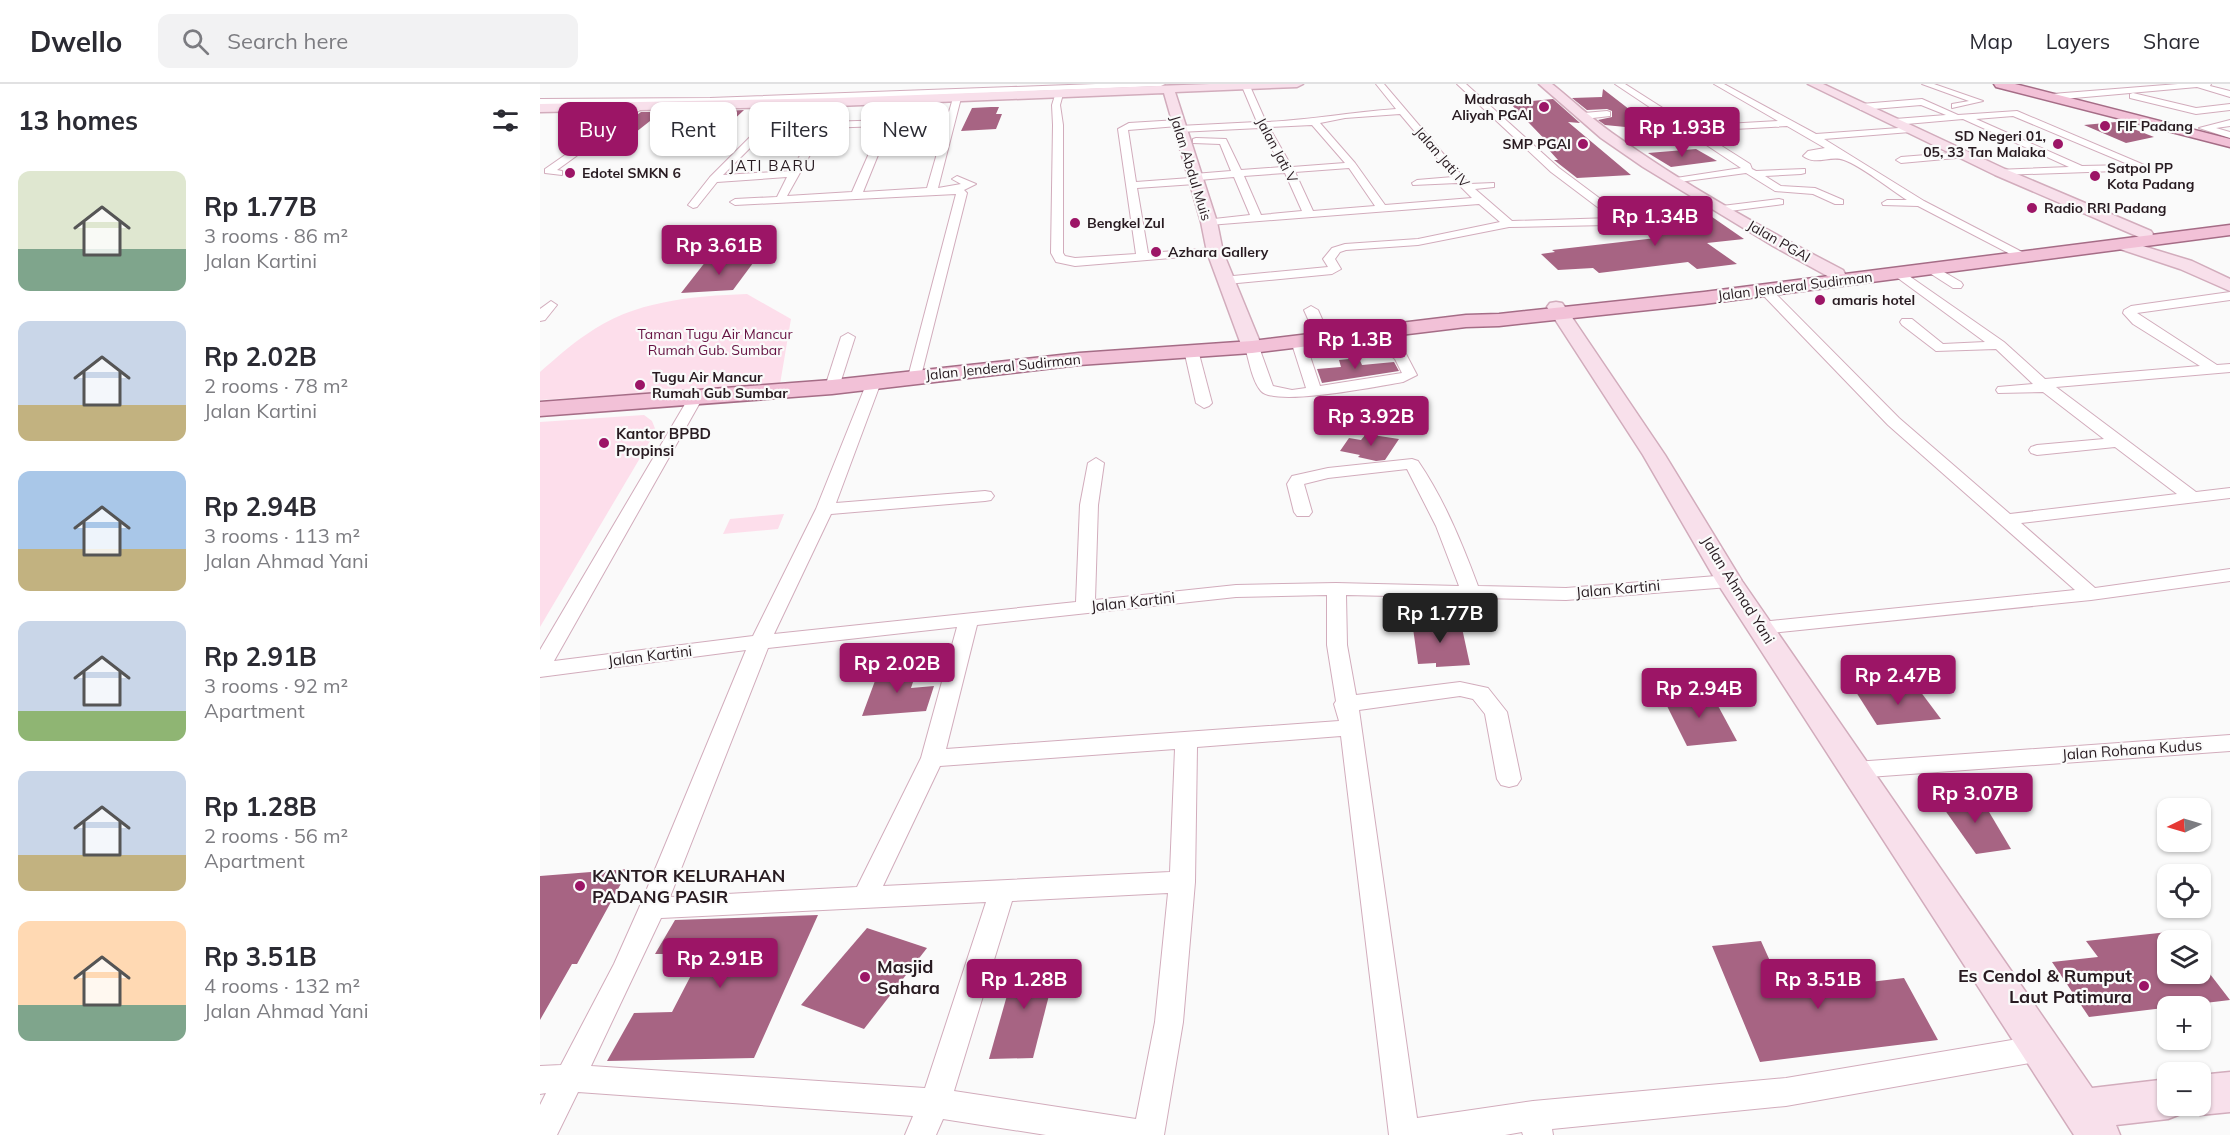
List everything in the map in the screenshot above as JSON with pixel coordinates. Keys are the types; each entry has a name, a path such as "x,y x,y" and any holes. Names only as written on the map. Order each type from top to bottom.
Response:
{"main road":[{"path":"2000,84 2230,137"},
{"path":"2147,238 2230,223"},
{"path":"1558,310 1837,274 2230,230"},
{"name":"Jalan Jenderal Sudirman","path":"540,410 832,387 1025,364 1251,347 1466,321 1499,320 1558,310 1704,298 2123,245 2147,238"}],"street":[{"path":"540,102 710,101 743,96 924,93 1135,85 1297,84"},
{"name":"Jalan Jati IV","path":"1380,84 1463,183 1480,201 1509,224"},
{"path":"1461,84 1555,170 1620,219"},
{"name":"Jalan PGAI","path":"1545,84 1606,135 1676,181 1837,274"},
{"path":"1619,84 1779,189 1815,191 1839,202"},
{"path":"1718,84 1814,137 1916,203"},
{"path":"1814,84 2147,238 2186,265"},
{"path":"1930,86 1951,84"},
{"path":"876,85 886,91 884,94"},
{"name":"Jalan Jati V","path":"1245,85 1309,214"},
{"path":"2052,97 2182,85 2210,87 2230,94"},
{"path":"837,102 924,93 957,98 1168,86"},
{"name":"Jalan Abdul Muis","path":"1168,86 1209,222 1215,252 1251,347"},
{"path":"1930,86 1979,101 1938,108"},
{"path":"2132,96 2210,87"},
{"path":"705,91 710,101"},
{"path":"2114,92 2196,111 2230,107"},
{"path":"1059,94 1056,105 1058,125 1057,253 1060,259 1075,262 1215,252"},
{"path":"1739,96 1762,95"},
{"path":"932,189 957,98"},
{"path":"1861,106 1920,102 1960,116 2084,170"},
{"path":"540,108 749,104"},
{"path":"1579,111 1597,105"},
{"path":"1738,107 1758,106"},
{"path":"540,165 559,169 640,107"},
{"path":"1180,131 1314,122 1338,116 1401,111"},
{"path":"1579,111 1607,114"},
{"path":"1895,122 2005,112 2018,113 2144,166 2000,172"},
{"path":"1314,122 1352,165 1382,208"},
{"path":"849,123 887,123 857,194"},
{"path":"1690,129 1786,123"},
{"path":"2230,123 2205,128 2230,137"},
{"path":"1143,258 1123,129 1129,126 1180,131 1223,141 1257,218"},
{"path":"1814,137 1911,129"},
{"path":"693,205 714,179 749,143"},
{"path":"1834,150 1811,153 1808,156 1814,158 1844,156"},
{"path":"1901,160 1964,155"},
{"path":"781,198 804,156"},
{"path":"1816,168 1856,163"},
{"path":"1130,185 1352,165"},
{"path":"1676,181 1751,172 1801,171"},
{"path":"714,179 794,174"},
{"path":"1416,183 1491,185"},
{"path":"735,202 932,189 955,184 962,193 915,377"},
{"path":"1896,193 2018,253"},
{"path":"1227,280 1328,272 1335,269 1329,259 1336,250 1345,247 1418,242 1509,224 1599,223 1707,199"},
{"path":"1209,222 1480,201"},
{"path":"1722,208 1779,202"},
{"path":"1887,203 1916,203"},
{"path":"2123,245 2186,265 2230,286"},
{"path":"1932,269 1957,285"},
{"path":"1899,273 1999,345 2044,385 2193,498"},
{"path":"1764,289 1811,339 1937,462 2050,555 2091,594"},
{"path":"2214,369 2138,321 2130,313 2131,310 2230,296"},
{"path":"540,317 551,305"},
{"path":"1311,310 1323,337"},
{"name":"Jalan Ahmad Yani","path":"1558,310 1654,455 1729,580 2090,1122"},
{"path":"1907,322 1941,348 1999,345"},
{"path":"1251,347 1266,388 1271,392 1292,394 1403,378 1410,375 1401,357 1371,332"},
{"path":"832,387 848,337"},
{"path":"1298,341 1314,390"},
{"path":"1191,350 1204,403"},
{"path":"2003,390 2230,368"},
{"path":"541,1135 625,969 652,908 760,642 825,509 874,382"},
{"path":"540,668 695,399"},
{"path":"2037,450 2119,442"},
{"path":"1085,607 1089,505 1096,464"},
{"path":"1303,512 1295,484 1298,480 1328,473 1413,464 1449,530 1471,592"},
{"path":"2006,520 2230,493"},
{"path":"825,509 985,496"},
{"path":"1761,628 2091,594 2230,574"},
{"name":"Jalan Kartini","path":"540,668 1236,591 1336,589 1566,594 1729,580"},
{"path":"1336,589 1337,645 1345,704 1351,728 1405,1135 1535,1125 1786,1092 2041,1048"},
{"path":"866,896 932,758 969,619"},
{"path":"1345,704 1460,689 1480,693 1496,712 1509,779"},
{"path":"932,758 1351,728"},
{"path":"1149,1135 1169,1022 1182,882 1186,741"},
{"name":"Jalan Rohana Kudus","path":"1855,770 2230,743"},
{"path":"652,908 1182,882"},
{"path":"920,1135 935,1104 1002,892"},
{"path":"540,1080 570,1078 935,1104 1140,1135"},
{"path":"2211,1094 2230,1092"},
{"path":"2090,1122 2157,1102"}],"green space":[{"name":"Taman Tugu Air Mancur Rumah Gub. Sumbar","path":"747,294 791,319 780,384 540,400 540,372 575,343 605,323 643,307 664,302 705,296"},
{"path":"644,415 652,421 656,431 540,627 540,422"},
{"path":"784,514 778,529 723,534 730,519"}],"building":[{"path":"1603,89 1656,130 1605,125 1598,120 1612,117 1612,111 1587,110 1572,98 1602,97"},
{"path":"1553,99 1580,123 1568,122 1631,175 1577,178 1554,160 1558,160 1548,149 1554,149 1510,103"},
{"path":"999,107 996,114 1002,114 996,129 961,131 972,108"},
{"path":"650,112 650,121 638,130 638,114"},
{"path":"2116,122 2154,137 2126,143 2084,125"},
{"path":"1696,149 1717,161 1671,167 1648,153"},
{"path":"1702,210 1744,239 1707,243 1737,264 1697,269 1688,262 1599,273 1593,268 1558,270 1541,254 1555,252 1552,250 1656,238 1633,221 1682,216 1678,213"},
{"path":"756,259 733,290 681,293 706,261"},
{"path":"1359,358 1362,365 1394,362 1399,371 1322,383 1317,369 1341,367 1339,360"},
{"path":"1366,434 1399,439 1385,460 1376,461 1340,451 1349,438 1361,440"},
{"path":"1450,619 1452,629 1462,628 1470,665 1436,667 1436,663 1418,664 1412,621"},
{"path":"918,667 911,688 934,686 926,711 862,716 879,670"},
{"path":"1917,687 1941,719 1877,725 1856,692"},
{"path":"1710,691 1737,741 1687,746 1662,696"},
{"path":"1979,795 2011,849 1976,854 1937,799"},
{"path":"629,869 577,964 572,964 540,1020 540,876"},
{"path":"818,915 754,1058 607,1061 634,1013 672,1012 702,954 655,954 675,920"},
{"name":"Masjid Sahara","path":"867,928 927,948 864,1029 801,1005"},
{"name":"Es Cendol & Rumput Laut Patimura","path":"2157,933 2157,984 2211,984 2211,975 2230,1000 2211,1002 2211,996 2157,996 2157,1009 2089,1017 2052,962 2098,957 2086,941"},
{"path":"1761,941 1784,992 1904,978 1938,1040 1760,1062 1712,946"},
{"path":"1017,960 1058,960 1033,1058 989,1059"}],"place":[{"name":"Madrasah Aliyah PGAI","path":"1544,107"},
{"name":"FIF Padang","path":"2105,126"},
{"name":"SMP PGAI","path":"1583,144"},
{"name":"SD Negeri 01, 05, 33 Tan Malaka","path":"2058,144"},
{"name":"Edotel SMKN 6","path":"570,173"},
{"name":"Satpol PP Kota Padang","path":"2095,176"},
{"name":"Radio RRI Padang","path":"2032,208"},
{"name":"Bengkel Zul","path":"1075,223"},
{"name":"Azhara Gallery","path":"1156,252"},
{"name":"amaris hotel","path":"1820,300"},
{"name":"Tugu Air Mancur Rumah Gub Sumbar","path":"640,385"},
{"name":"Kantor BPBD Propinsi","path":"604,443"},
{"name":"KANTOR KELURAHAN PADANG PASIR","path":"580,886"},
{"name":"Masjid Sahara","path":"865,977"},
{"name":"Es Cendol & Rumput Laut Patimura","path":"2144,986"}],"district":[{"name":"JATI BARU","path":"773,166"}]}
